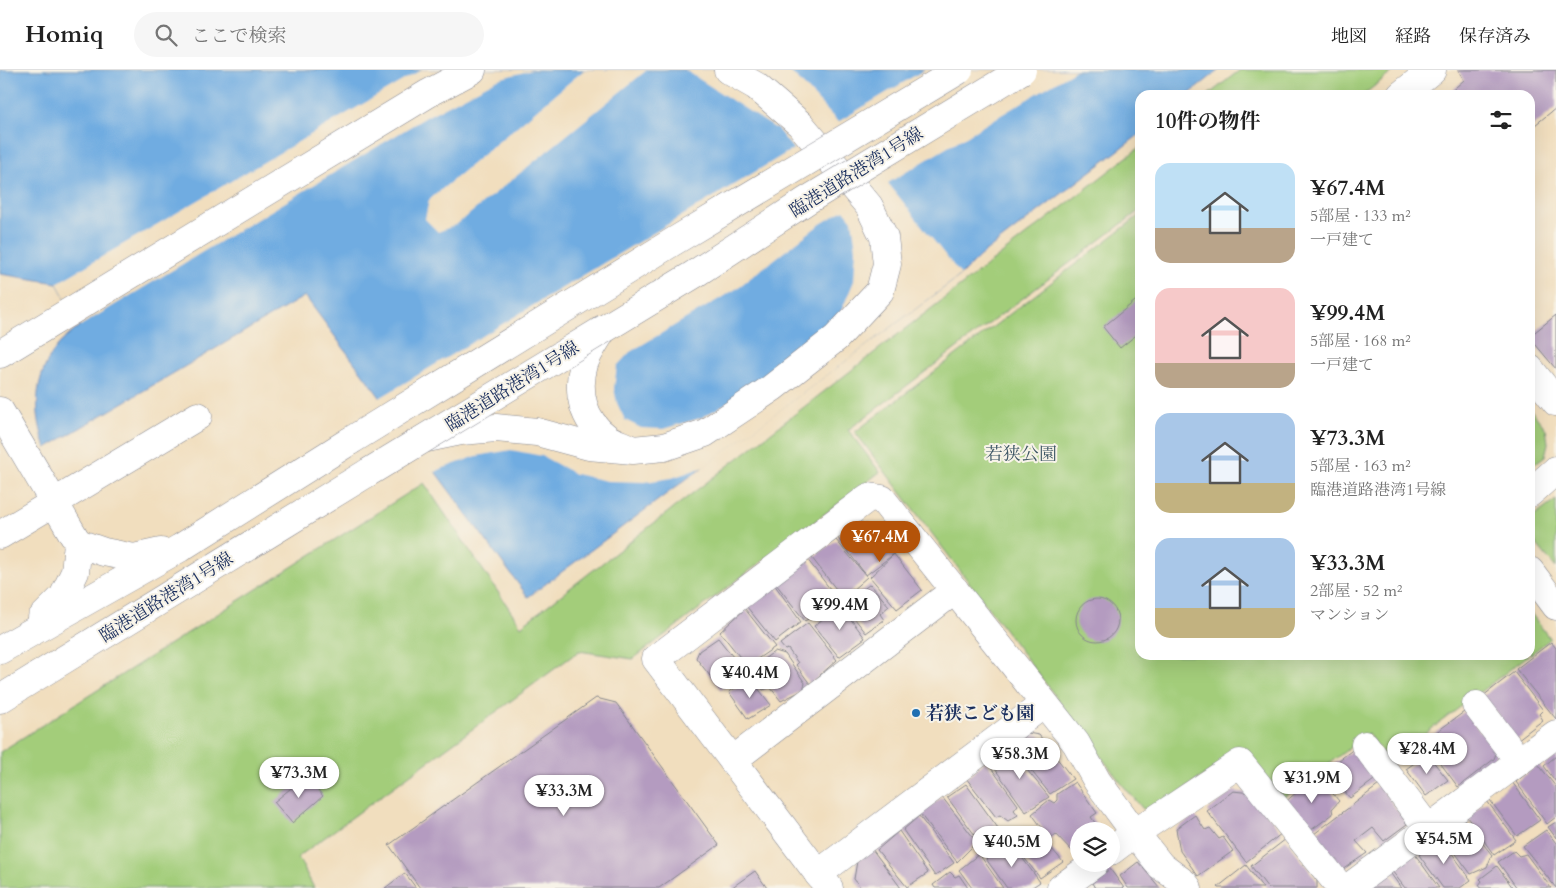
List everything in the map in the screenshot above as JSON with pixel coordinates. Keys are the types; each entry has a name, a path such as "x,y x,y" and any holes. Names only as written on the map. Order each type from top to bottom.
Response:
{"street":[{"path":"0,354 429,93 472,70"},
{"path":"427,438 478,429 516,429 537,432 590,446 633,450 664,447 705,433 772,388 836,338 880,291 887,264 884,238 869,206 800,124 756,86 728,70"},
{"name":"臨港道路港湾1号線","path":"0,650 180,548 676,240 958,70"},
{"name":"臨港道路港湾1号線","path":"0,699 427,438 693,274 815,196 1022,70"},
{"path":"1406,90 1432,70"},
{"path":"603,329 584,363 581,396 587,417 594,426 607,438 633,450"},
{"path":"1535,375 1556,402"},
{"path":"0,411 78,543 75,572 63,597 25,635"},
{"path":"0,535 198,416"},
{"path":"1535,489 1556,470"},
{"path":"1044,704 824,881 656,660 869,497 882,499 1076,743 1097,781 1135,833 1161,866 1188,888"},
{"path":"78,543 104,552 134,558 180,548"},
{"path":"1535,578 1556,606"},
{"path":"733,760 955,590"},
{"path":"1476,705 1519,761"},
{"path":"1348,888 1556,734"},
{"path":"1364,745 1428,828"},
{"path":"1120,844 1240,763 1341,888"},
{"path":"1061,888 1083,872"}],"green space":[{"path":"1240,70 1395,70 1369,90 1214,90"},
{"path":"1135,151 1135,214 848,430 880,472 633,659 579,651 298,857 314,888 0,888 0,752 424,483 521,626"},
{"name":"若狭公園","path":"1135,219 1135,660 1522,660 1389,761 1368,734 1278,802 1237,752 1161,806 1143,809 1121,783 855,432"},
{"path":"1535,415 1546,429 1548,443 1545,456 1535,463"},
{"path":"1556,500 1556,568 1535,542 1535,516"},
{"path":"1535,619 1550,639 1535,651"}],"water":[{"path":"0,70 1219,70 1194,90 1135,90 1135,138 980,256 961,275 528,597 305,296 46,448 39,421 38,394 40,381 50,356 59,344 80,326 57,283 0,274"}],"pier":[{"path":"421,70 532,70 498,79 428,116 80,326 57,283"},
{"path":"584,70 647,70 456,225 438,232 425,219 429,200"},
{"path":"685,70 787,70 795,76 838,122 924,70 1076,70 888,183 961,275 704,467 672,478 645,482 607,481 575,474 542,456 511,450 477,456 434,473 378,399 793,149 778,130","holes":["844,210 852,220 856,249 854,281 841,312 817,339 742,394 701,418 663,429 641,428 625,420 617,403 614,388 617,366 630,352 736,289 819,225"]}],"building":[{"path":"1458,70 1556,70 1556,108 1535,125 1535,90 1453,90 1464,80"},
{"path":"1135,301 1135,336 1120,348 1103,327"},
{"path":"1556,315 1556,369 1535,344 1535,332"},
{"path":"857,521 872,526 894,554 866,575 837,537"},
{"path":"836,540 867,577 843,598 812,558"},
{"path":"894,554 922,590 897,609 870,577"},
{"path":"807,559 837,598 805,621 776,584"},
{"path":"774,584 801,622 775,642 747,607"},
{"path":"870,584 889,606 880,614 884,620 866,633 844,605"},
{"path":"1101,599 1109,602 1115,608 1118,620 1115,632 1109,638 1093,641 1085,638 1079,632 1076,616 1079,608 1085,602"},
{"path":"840,605 865,638 839,657 814,626"},
{"path":"745,609 775,647 747,666 720,632"},
{"path":"808,623 837,660 810,684 796,665 798,663 788,649 785,650 780,644"},
{"path":"718,638 745,672 721,690 696,658 699,651"},
{"path":"1551,642 1556,648 1556,719 1516,669 1528,660 1535,660 1535,654"},
{"path":"775,651 785,654 805,683 803,690 781,701 770,687 763,690 749,670"},
{"path":"1514,672 1543,710 1539,714 1543,720 1517,740 1483,696"},
{"path":"750,678 771,705 748,719 729,692"},
{"path":"596,698 616,703 719,845 659,888 420,888 389,845"},
{"path":"1464,712 1497,751 1494,759 1458,787 1424,741"},
{"path":"1021,732 1039,735 1073,779 1050,794 1008,742"},
{"path":"1006,744 1049,797 1026,812 995,769 1004,760 997,752"},
{"path":"1355,748 1378,777 1350,798 1326,770"},
{"path":"1427,754 1448,780 1426,796 1406,769"},
{"path":"1556,756 1556,782 1544,766"},
{"path":"986,761 1018,805 1014,810 1018,815 1008,821 1000,815 996,817 966,778"},
{"path":"1538,764 1556,787 1556,817 1547,824 1516,782"},
{"path":"1317,775 1339,801 1332,809 1333,814 1307,833 1284,803"},
{"path":"306,776 323,796 292,823 274,802"},
{"path":"1075,782 1097,813 1091,817 1094,822 1070,822 1070,849 1056,834 1050,839 1032,814 1049,800 1054,803 1057,800 1057,794"},
{"path":"1512,782 1540,820 1517,836 1490,800"},
{"path":"966,784 998,828 980,842 947,797"},
{"path":"1379,785 1407,824 1384,841 1373,828 1356,841 1367,853 1342,870 1314,834"},
{"path":"1233,791 1251,793 1282,833 1246,862 1207,811"},
{"path":"942,797 977,842 957,862 920,814"},
{"path":"1487,801 1516,840 1494,855 1467,817"},
{"path":"1195,815 1205,830 1210,828 1219,839 1223,837 1233,851 1198,876 1180,851 1176,829"},
{"path":"919,816 954,863 935,876 903,830"},
{"path":"1464,820 1492,855 1487,867 1471,874 1442,835"},
{"path":"1556,822 1556,838 1548,827"},
{"path":"1036,830 1063,862 1040,878 1015,846"},
{"path":"1546,830 1556,843 1556,888 1523,846"},
{"path":"899,831 928,873 907,887 877,850"},
{"path":"1439,835 1471,880 1460,888 1443,888 1419,855 1426,849 1423,846"},
{"path":"1286,839 1317,881 1317,888 1268,888 1251,866"},
{"path":"1009,840 1040,882 1031,888 1007,888 986,859"},
{"path":"872,849 901,888 861,888 854,879 857,861"},
{"path":"1514,851 1519,856 1526,854 1551,888 1517,888 1498,862"},
{"path":"1414,853 1439,888 1405,888 1392,871"},
{"path":"979,854 1003,888 972,888 959,870"},
{"path":"1138,862 1160,888 1128,888 1120,876"},
{"path":"1246,865 1263,888 1218,887"},
{"path":"1497,866 1513,888 1481,888 1479,885 1482,881 1480,879"},
{"path":"755,871 767,888 731,888"},
{"path":"1389,871 1401,888 1366,888"},
{"path":"950,872 955,877 959,875 968,888 935,888 933,885"},
{"path":"1106,872 1112,872 1124,888 1095,888 1092,883"},
{"path":"405,873 416,888 385,888"}],"place":[{"name":"若狭こども園","path":"916,713"}]}
